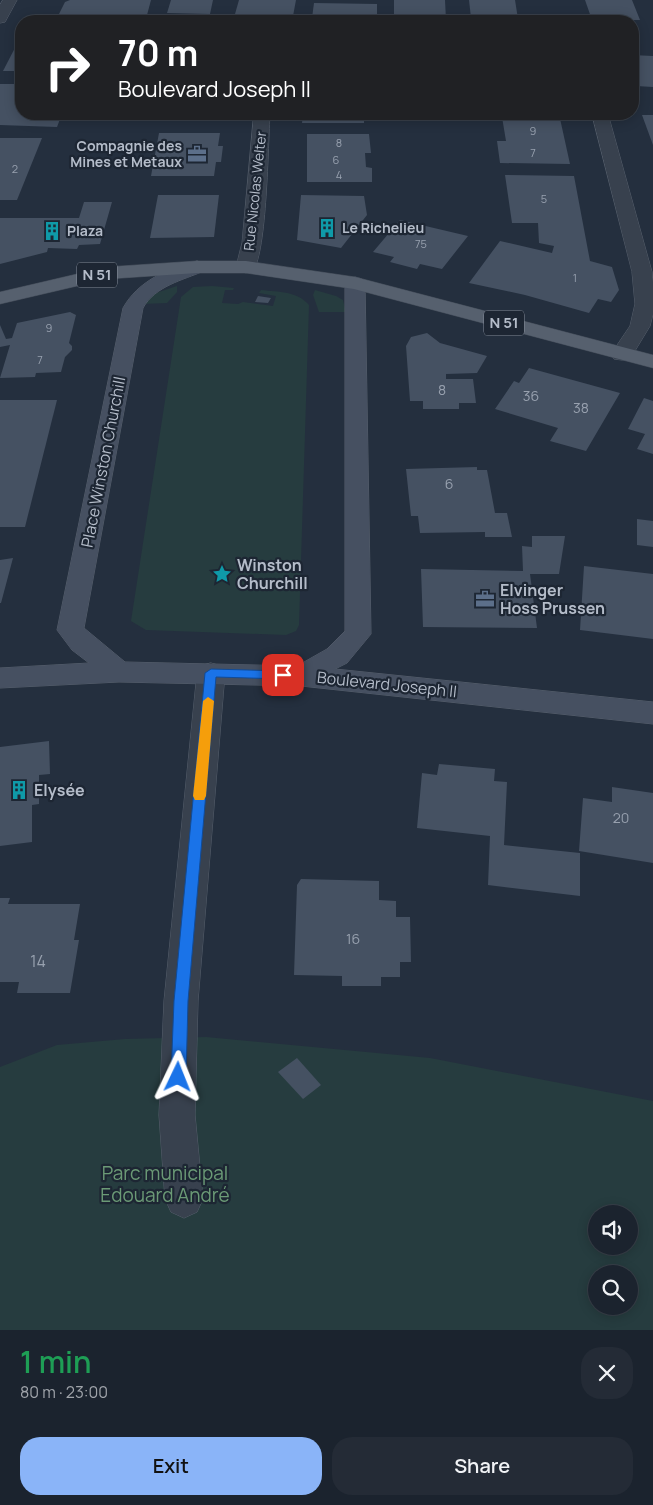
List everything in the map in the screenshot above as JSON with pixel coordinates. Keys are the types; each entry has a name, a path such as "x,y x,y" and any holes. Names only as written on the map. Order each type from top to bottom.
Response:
{"main road":[{"name":"N 51","path":"0,298 79,278 107,273 197,267 246,267 355,283 653,362"},
{"name":"Place Winston Churchill","path":"119,672 82,643 70,630 133,308 137,298 149,288 197,267"},
{"path":"302,676 337,656 358,634 355,283"},
{"name":"Boulevard Joseph II","path":"0,678 119,672 302,676 653,713"}],"street":[{"path":"0,19 10,0"},
{"name":"Rue Nicolas Welter","path":"246,267 252,243 262,120"},
{"path":"602,120 642,272 645,304 640,326 622,354"},
{"path":"184,1199 177,1115 181,1001 211,673"}],"green space":[{"path":"177,286 177,292 167,303 143,304 156,293"},
{"path":"193,287 234,288 233,290 225,290 222,303 238,304 243,302 273,306 276,296 259,293 261,290 293,295 304,300 309,305 299,625 296,631 286,635 146,630 131,621 181,297"},
{"path":"315,290 343,300 346,312 319,312 313,295"},
{"name":"Parc municipal Edouard André","path":"206,1037 430,1058 653,1101 653,1330 0,1330 0,1067 57,1045 125,1039"}],"building":[{"path":"70,0 151,0 147,15 59,14 65,2"},
{"path":"171,0 213,0 210,14 167,13"},
{"path":"239,0 296,0 293,15 235,14"},
{"path":"394,0 445,0 446,15 394,15"},
{"path":"469,0 515,0 517,15 471,15"},
{"path":"585,0 632,0 638,15 590,15"},
{"path":"314,3 377,4 377,15 312,15"},
{"path":"15,48 15,71 3,71"},
{"path":"639,55 653,56 653,87 639,86"},
{"path":"0,84 15,84 15,120 60,120 57,127 0,125"},
{"path":"642,115 653,115 653,145"},
{"path":"302,120 364,120 364,123 302,123"},
{"path":"502,120 560,120 570,164 500,163 497,141 506,141"},
{"path":"159,133 220,133 218,146 223,146 221,162 216,162 214,176 151,176"},
{"path":"307,134 369,134 371,153 365,153 366,167 372,168 372,182 307,182"},
{"path":"0,138 42,138 17,200 0,200"},
{"path":"505,175 574,176 590,261 612,267 619,290 611,302 598,299 589,313 525,295 469,283 500,241 552,253 554,246 539,243 538,223 512,223"},
{"path":"158,195 219,195 214,237 150,238"},
{"name":"Le Richelieu","path":"301,195 364,196 367,215 341,248 297,240"},
{"name":"Plaza","path":"84,202 112,202 100,244 79,245 77,249 48,248 47,252 0,264 0,218 79,218"},
{"path":"400,220 468,236 442,269 420,264 417,269 390,262 394,257 373,252"},
{"path":"258,296 271,298 268,303 255,302"},
{"path":"70,312 76,315 69,343 72,346 72,350 65,357 61,372 36,373 35,377 0,378 10,345 0,347 0,325 6,339 12,338 17,323"},
{"path":"427,333 440,343 487,356 477,373 446,374 446,379 473,379 476,403 459,403 459,409 423,409 423,401 410,401 406,346 411,337"},
{"path":"529,368 620,393 586,451 550,441 558,428 495,409 514,381 519,383"},
{"path":"644,398 653,401 653,454 637,449 645,434 628,429"},
{"path":"0,400 57,400 25,527 0,527"},
{"path":"477,467 477,470 487,470 495,513 507,513 512,537 485,537 485,532 420,533 418,516 411,516 406,469"},
{"path":"637,519 653,521 653,547 637,545"},
{"path":"532,536 565,536 559,574 530,574 537,628 423,627 421,569 523,571 522,546 532,547"},
{"path":"13,558 1,603 0,603 0,560"},
{"path":"584,566 653,574 653,639 580,630"},
{"name":"Elysée","path":"49,741 50,774 39,775 39,804 32,805 32,842 0,846 0,747"},
{"path":"439,764 495,769 494,781 507,782 504,845 580,853 580,896 488,885 490,836 417,828 422,773 437,775"},
{"path":"612,787 653,793 653,863 579,851 583,798 612,802"},
{"path":"301,879 379,881 379,900 396,901 396,917 410,917 411,962 400,962 400,977 381,977 381,986 342,986 342,976 294,975 297,885"},
{"path":"0,898 10,898 8,904 80,904 74,940 79,940 70,993 17,993 19,982 0,982"},
{"path":"297,1058 321,1085 303,1099 278,1072"}],"slow traffic":[{"path":"200,796 208,701"}],"place":[{"name":"Compagnie des Mines et Metaux","path":"197,154"},
{"name":"Le Richelieu","path":"327,228"},
{"name":"Plaza","path":"52,231"},
{"name":"Winston Churchill","path":"222,574"},
{"name":"Elvinger Hoss Prussen","path":"485,599"},
{"name":"Elysée","path":"19,790"}],"route":[{"path":"178,1077 181,1001 211,673 283,675"}]}
